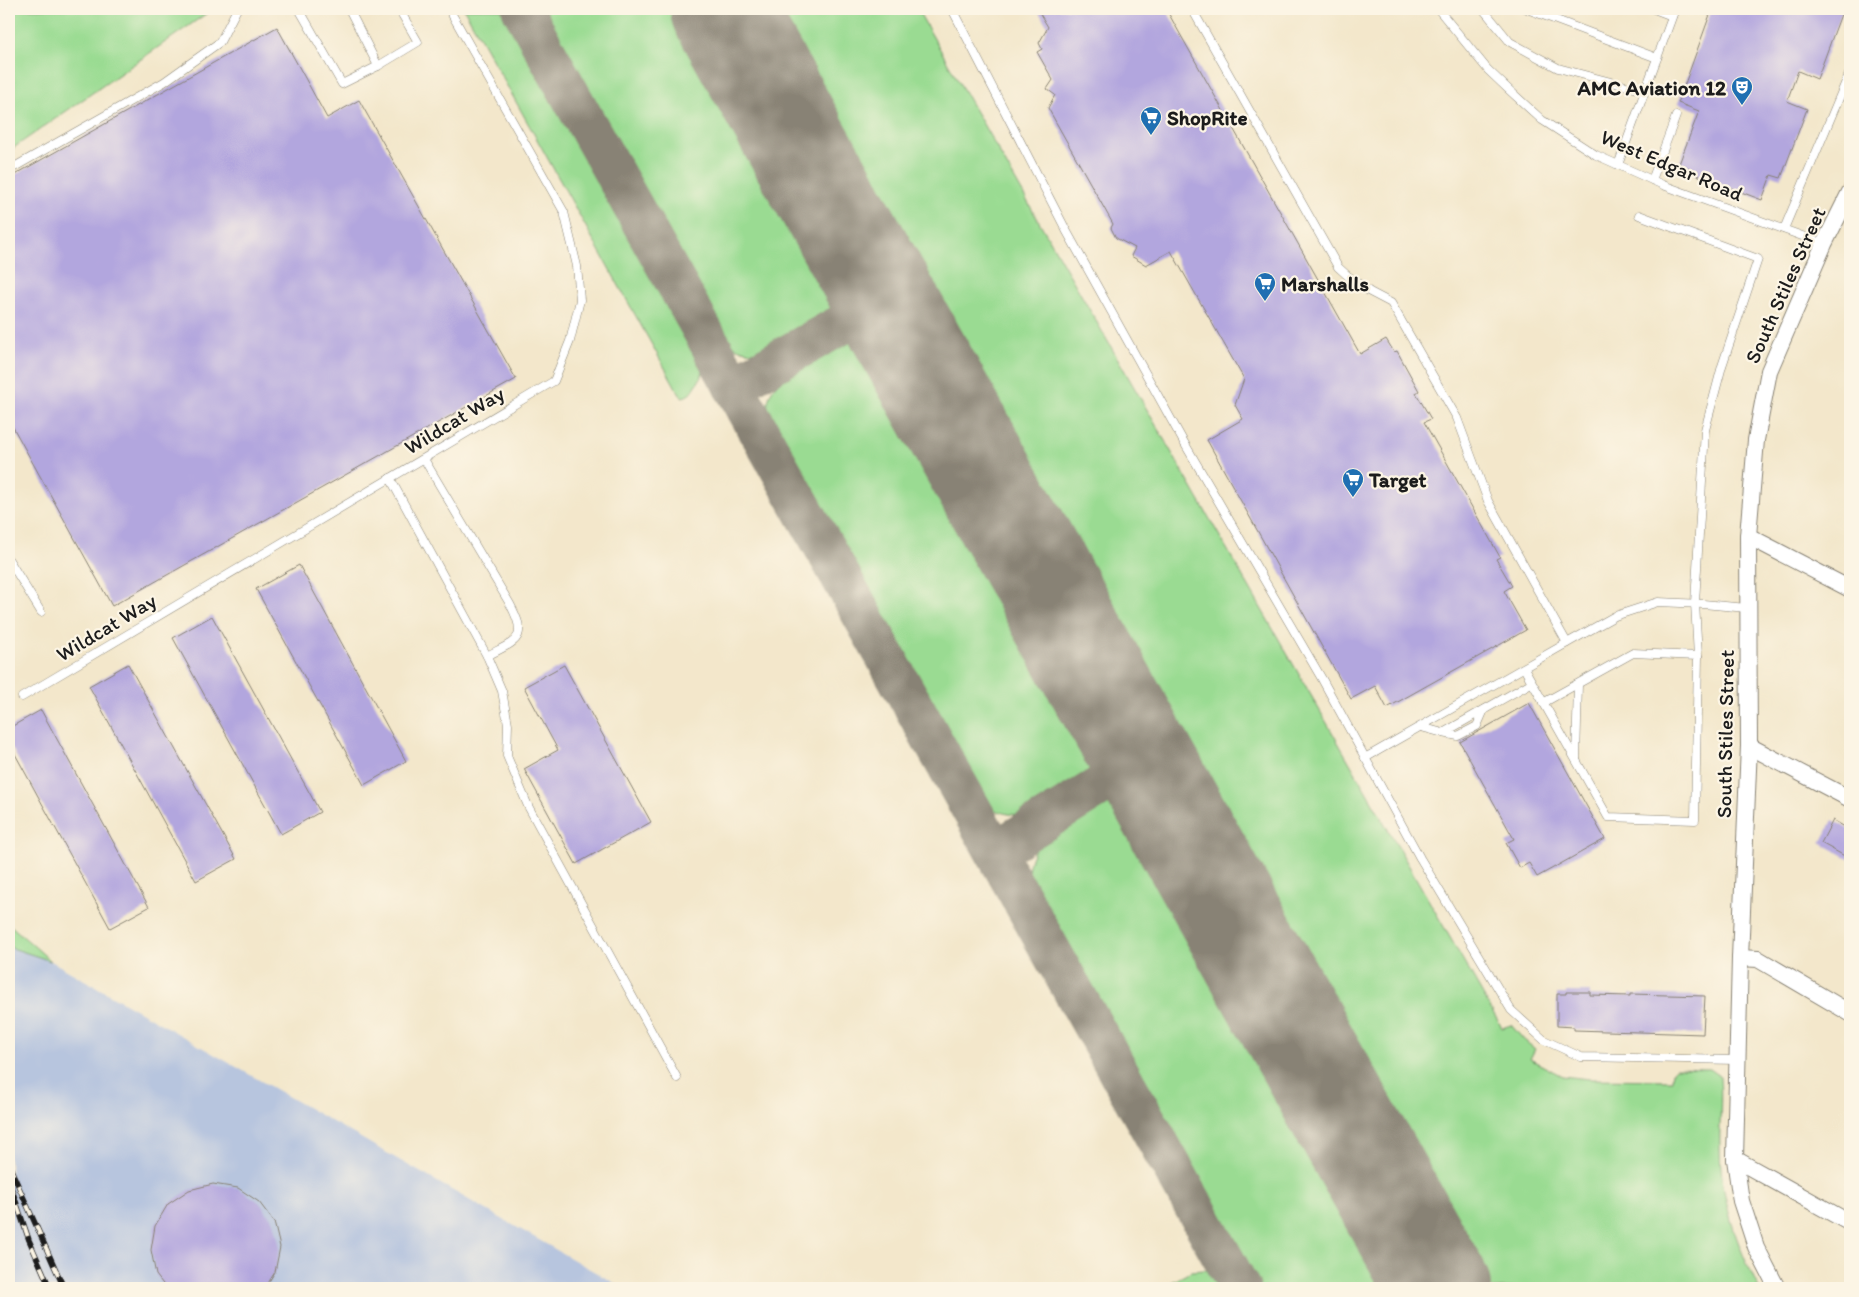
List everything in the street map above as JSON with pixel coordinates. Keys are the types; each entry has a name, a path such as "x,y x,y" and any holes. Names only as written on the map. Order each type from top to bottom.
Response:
{"street":[{"name":"South Stiles Street","path":"1777,1288 1756,1247 1741,1201 1735,1158 1740,958 1749,746 1748,536 1756,440 1769,371 1824,244 1850,192"},
{"path":"1748,536 1850,589"},
{"path":"1749,746 1850,799"},
{"path":"1740,958 1758,959 1850,1013"},
{"path":"1735,1158 1850,1223"}],"lane":[{"path":"9,170 164,82 220,42 237,9"},
{"path":"300,9 342,84 378,66 418,42 399,9"},
{"path":"349,9 378,66"},
{"name":"Wildcat Way","path":"22,697 554,381 570,341 580,300 577,266 564,212 449,9"},
{"path":"952,9 1071,239 1182,440 1317,671 1420,858 1511,1010 1544,1040 1581,1057 1737,1060"},
{"path":"1192,9 1338,267 1370,292 1391,302 1456,418 1488,501 1567,643"},
{"name":"West Edgar Road","path":"1438,9 1488,70 1542,120 1596,155 1652,180 1824,244"},
{"path":"1483,9 1510,42 1558,68 1645,92"},
{"path":"1527,9 1657,58"},
{"path":"1618,165 1673,12 1654,9"},
{"path":"1784,229 1850,72"},
{"path":"1652,180 1676,116"},
{"path":"1524,668 1608,816 1695,820 1698,656 1695,604 1705,430 1722,366 1758,259 1639,215"},
{"path":"424,459 510,604 520,626 520,635 515,641 487,656"},
{"path":"390,478 487,656 502,691 508,724 507,756 528,806 677,1078"},
{"path":"9,560 41,612"},
{"path":"1365,758 1615,616 1658,602 1747,608"},
{"path":"1543,703 1633,653 1698,656"},
{"path":"1421,727 1442,733 1532,683"},
{"path":"1576,760 1578,684"}],"shaded area":[{"path":"9,947 51,961 623,1288 9,1288 9,1177 11,1169 9,1160"}],"green space":[{"path":"9,9 213,9 9,151"},
{"path":"464,9 512,9 702,346 705,362 703,372 693,390 687,395 683,397 680,395"},
{"path":"540,9 670,9 835,304 833,311 825,320 767,351 754,352 742,350 727,341"},
{"path":"770,9 917,9 1502,1028 1511,1025 1535,1049 1530,1059 1562,1076 1589,1079 1672,1080 1673,1071 1676,1068 1710,1069 1720,1076 1720,1149 1723,1186 1731,1221 1743,1255 1759,1288 1489,1288"},
{"path":"852,338 855,339 1096,768 1095,774 1087,781 1028,813 1016,815 1004,813 983,803 771,426 768,417 768,402 778,382 791,371"},
{"path":"1113,801 1116,803 1388,1288 1257,1288 1028,881 1028,869 1031,858 1043,838 1104,804"},
{"path":"9,924 51,961 9,947"},
{"path":"1203,1270 1220,1275 1232,1288 1161,1288 1192,1271"}],"building":[{"path":"1037,9 1166,9 1360,354 1386,339 1394,352 1397,351 1419,391 1416,393 1431,419 1424,422 1500,557 1496,559 1512,586 1504,591 1526,630 1387,708 1375,686 1351,699 1207,440 1243,419 1235,405 1244,379 1171,251 1146,265 1131,256 1135,248 1116,238 1111,228 1113,224 1048,108 1055,95 1047,89 1053,80 1037,52 1042,49 1039,43 1048,27"},
{"name":"AMC Aviation 12","path":"1712,9 1843,9 1817,79 1798,71 1787,101 1807,109 1781,178 1771,175 1762,200 1694,174 1696,171 1679,164 1699,111 1678,103"},
{"path":"277,27 327,118 359,100 516,379 112,606 9,420 9,178"},
{"path":"299,565 406,761 364,785 256,589"},
{"path":"212,616 320,812 281,834 173,638"},
{"path":"128,664 236,859 196,881 89,686"},
{"path":"564,665 651,822 576,864 524,769 558,750 524,687"},
{"path":"1529,703 1605,839 1537,877 1529,863 1520,868 1506,843 1514,839 1460,742"},
{"path":"41,710 149,907 110,928 9,743 9,728"},
{"path":"1833,820 1850,830 1850,859 1821,843"},
{"path":"1566,992 1590,992 1590,995 1705,996 1703,1034 1574,1030 1574,1027 1557,1026 1557,994 1566,994"},
{"path":"213,1184 238,1188 259,1202 274,1222 280,1247 275,1272 265,1288 166,1288 156,1275 151,1250 155,1226 168,1204 189,1190"}],"taxiway":[{"path":"522,9 1240,1288"},
{"path":"733,386 885,300"},
{"path":"995,851 1143,760"}],"runway":[{"path":"722,9 1439,1288"}],"railway":[{"path":"9,1165 64,1288"},
{"path":"10,1184 29,1240 50,1288"},
{"path":"9,1282 10,1288"}],"place":[{"name":"AMC Aviation 12","path":"1742,106"},
{"name":"ShopRite","path":"1151,136"},
{"name":"Marshalls","path":"1265,302"},
{"name":"Target","path":"1353,498"}]}
